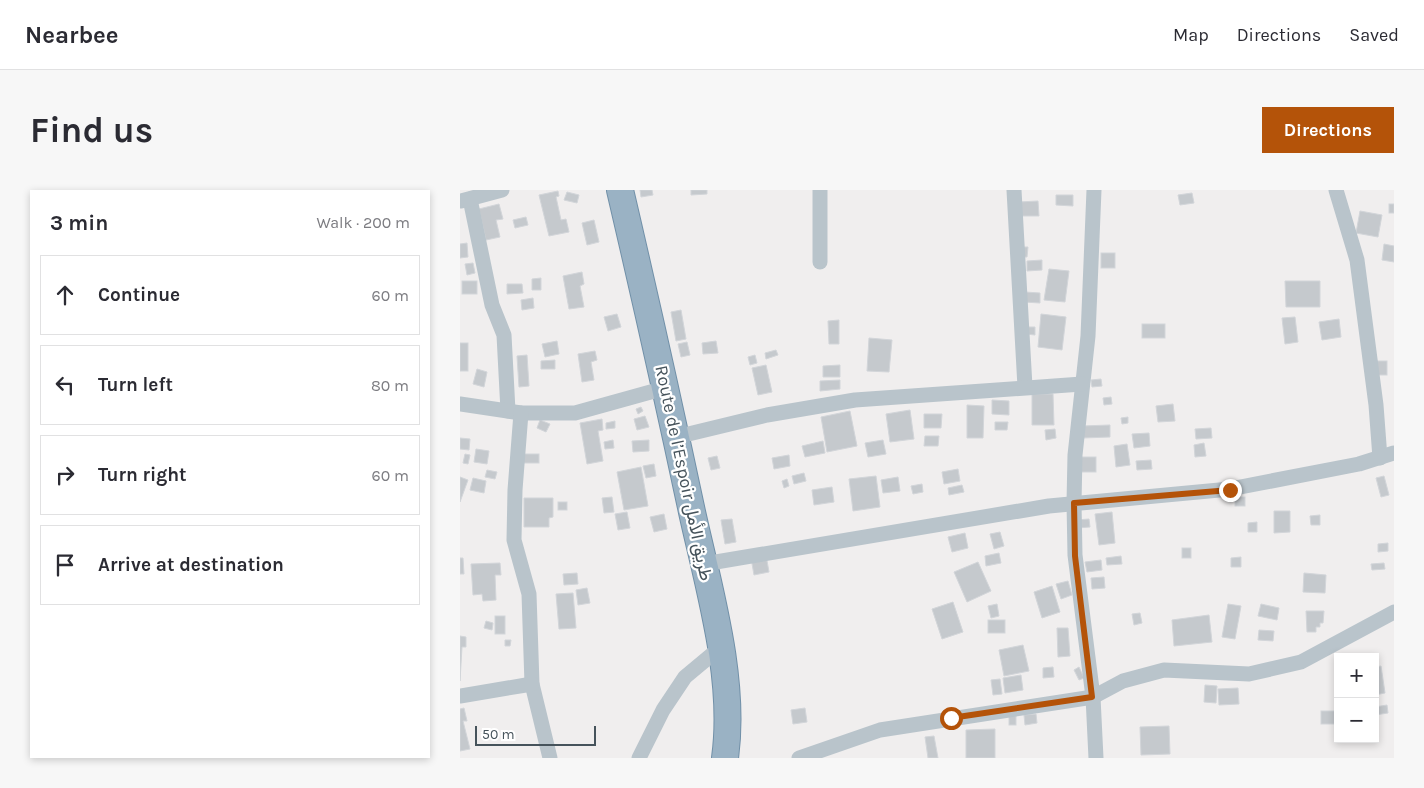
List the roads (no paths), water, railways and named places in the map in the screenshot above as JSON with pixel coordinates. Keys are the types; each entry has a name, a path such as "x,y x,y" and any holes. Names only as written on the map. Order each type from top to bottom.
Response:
{"highway":[{"name":"Route de l’Espoir طريق الأمل","path":"620,190 721,647 728,710 725,758"}],"street":[{"path":"502,190 465,200 492,305 504,335 514,412 514,540 529,594 532,684 550,758"},
{"path":"820,190 820,262"},
{"path":"1014,190 1025,387"},
{"path":"1094,190 1088,326 1075,455 1074,503 1075,556 1092,697 1096,758"},
{"path":"704,564 1074,503 1230,490 1359,464 1387,456 1376,405 1357,260 1336,190"},
{"path":"676,437 767,415 855,400 1082,384"},
{"path":"460,404 514,412 575,413 665,388"},
{"path":"799,758 880,730 1092,697 1123,681 1164,670 1249,674 1301,662 1394,612"},
{"path":"639,758 664,710 685,677 721,647"},
{"path":"460,696 532,684"}]}
